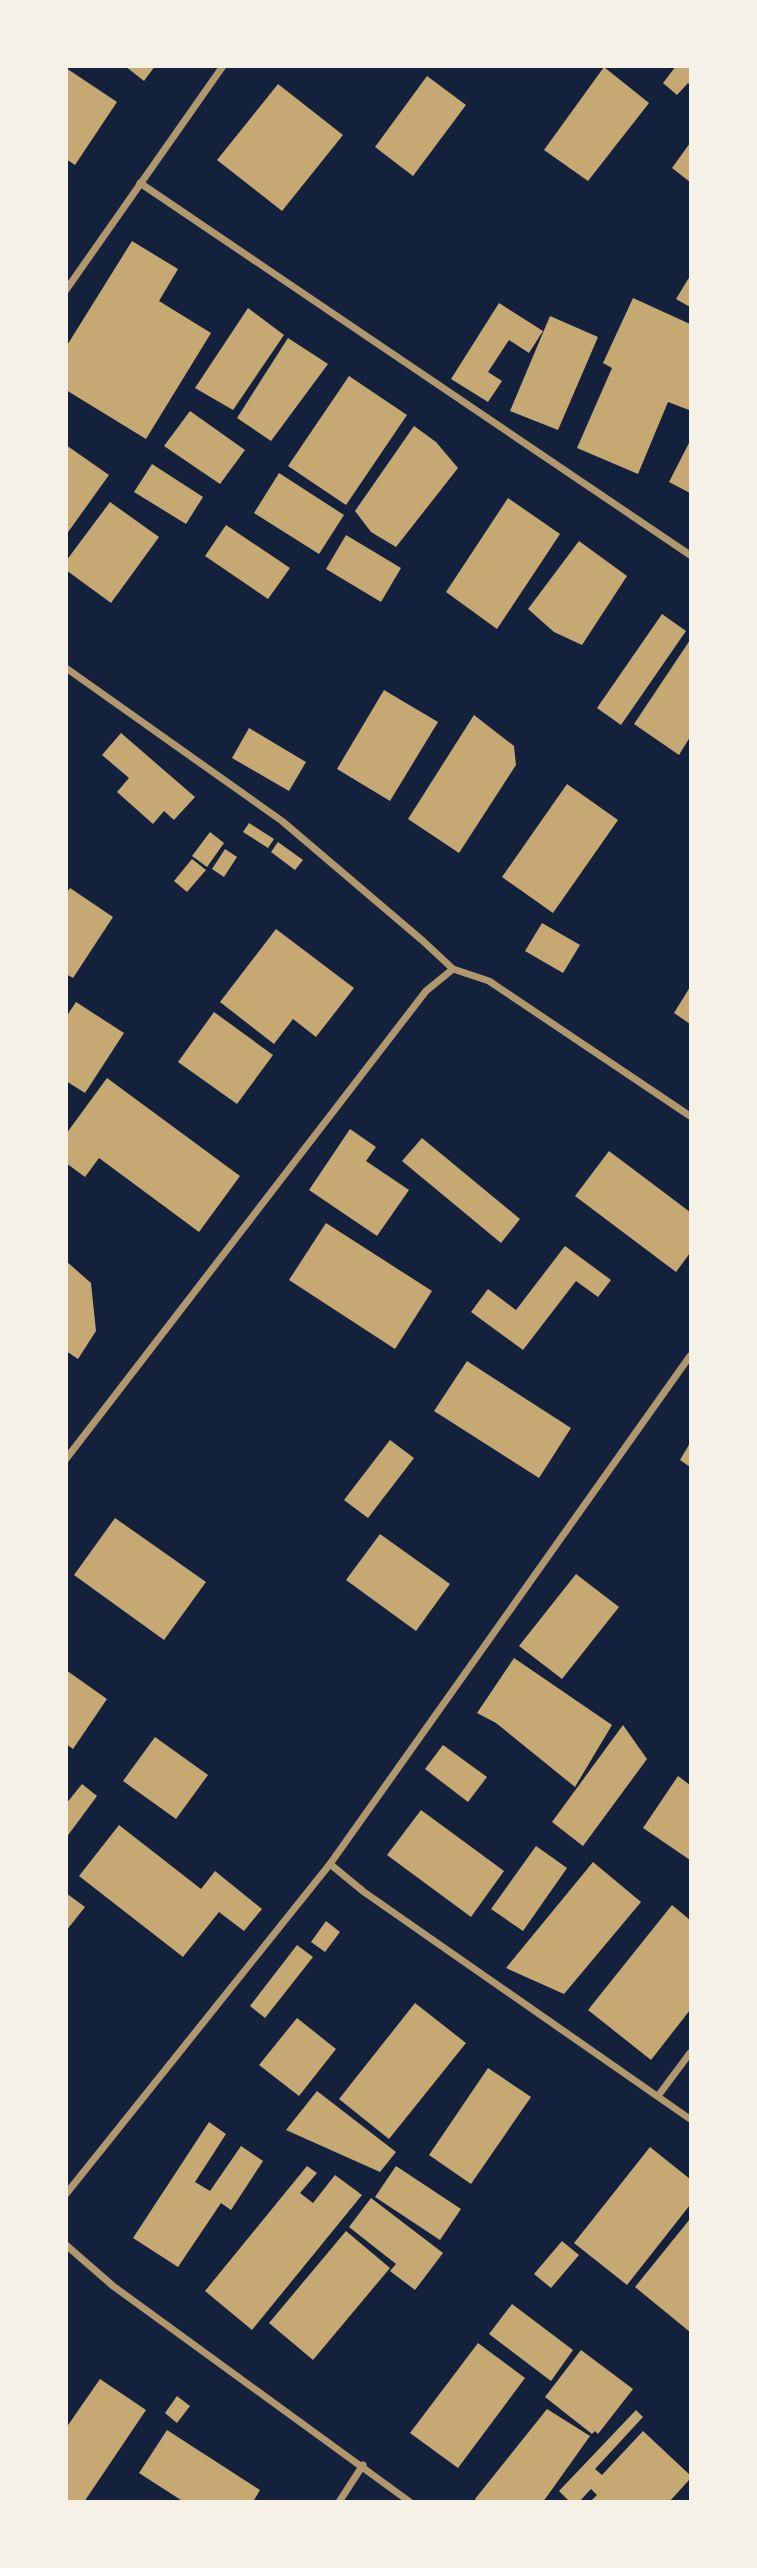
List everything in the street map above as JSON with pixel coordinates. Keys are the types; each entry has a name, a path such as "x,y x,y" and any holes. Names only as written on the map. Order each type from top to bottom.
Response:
{"street":[{"path":"66,290 223,66"},
{"path":"140,183 691,555"},
{"path":"66,668 282,821 423,941 453,970 489,981 691,1116"},
{"path":"66,1460 426,991 453,970"},
{"path":"66,2194 330,1864 691,1356"},
{"path":"330,1864 364,1892 691,2119"},
{"path":"658,2096 691,2053"},
{"path":"66,2245 113,2286 410,2501"},
{"path":"339,2501 363,2465"}],"building":[{"path":"125,66 155,66 144,81"},
{"path":"676,66 690,66 690,85 688,83 677,95 663,83"},
{"path":"604,67 649,103 588,181 544,150"},
{"path":"66,68 117,102 75,165 66,159"},
{"path":"427,76 466,105 413,176 375,147"},
{"path":"278,84 343,135 282,211 217,160"},
{"path":"690,143 690,182 672,168"},
{"path":"132,241 178,269 159,301 211,333 146,439 66,390 66,347"},
{"path":"690,276 690,307 676,299"},
{"path":"633,298 690,324 689,410 668,402 638,474 577,448 612,368 603,363"},
{"path":"499,303 543,331 529,353 509,340 488,372 502,381 488,402 451,379"},
{"path":"248,308 284,335 233,410 195,388"},
{"path":"550,316 598,337 558,430 510,411"},
{"path":"288,338 328,364 271,441 237,418"},
{"path":"349,376 407,415 346,505 288,466"},
{"path":"190,411 245,450 220,484 164,446"},
{"path":"414,426 436,442 458,468 396,547 371,532 355,511"},
{"path":"690,441 690,493 669,482"},
{"path":"66,445 109,475 66,535"},
{"path":"152,464 203,497 186,524 134,492"},
{"path":"279,473 344,515 319,554 254,513"},
{"path":"508,498 560,534 497,629 446,592"},
{"path":"110,502 159,537 111,603 66,570 66,561"},
{"path":"226,525 290,568 268,599 205,556"},
{"path":"346,535 401,568 381,602 326,569"},
{"path":"579,541 627,576 582,645 554,632 528,609"},
{"path":"662,614 686,631 621,725 597,708"},
{"path":"690,640 690,737 679,755 634,724"},
{"path":"384,690 438,722 390,801 337,769"},
{"path":"474,715 514,746 516,765 459,853 408,819"},
{"path":"249,728 306,762 289,791 232,758"},
{"path":"121,733 195,797 174,820 164,811 153,824 117,792 129,778 102,755"},
{"path":"567,784 618,820 553,913 502,877"},
{"path":"249,823 274,839 268,848 243,832"},
{"path":"210,832 224,843 207,867 192,856"},
{"path":"278,842 303,860 295,870 271,852"},
{"path":"225,849 237,857 224,877 212,869"},
{"path":"192,859 206,870 187,892 174,881"},
{"path":"70,888 113,917 73,978 66,974 66,894"},
{"path":"542,923 580,945 563,973 525,951"},
{"path":"276,929 354,988 316,1037 293,1019 274,1044 220,1002"},
{"path":"690,987 690,1024 674,1013"},
{"path":"76,1002 124,1033 85,1093 66,1081 66,1017"},
{"path":"214,1012 273,1055 237,1104 178,1062"},
{"path":"107,1078 240,1176 199,1232 99,1158 85,1177 66,1163 66,1134"},
{"path":"350,1129 376,1147 366,1161 409,1190 377,1236 309,1190"},
{"path":"422,1138 520,1219 501,1243 402,1161"},
{"path":"609,1151 690,1212 690,1253 676,1272 575,1196"},
{"path":"326,1223 432,1291 395,1349 289,1280"},
{"path":"565,1246 611,1280 598,1297 576,1281 523,1350 471,1312 488,1289 516,1310"},
{"path":"66,1261 91,1283 96,1331 78,1359 66,1351"},
{"path":"467,1361 571,1428 539,1478 434,1411"},
{"path":"390,1440 414,1458 368,1518 344,1500"},
{"path":"690,1443 690,1467 680,1460"},
{"path":"115,1518 206,1582 164,1640 74,1575"},
{"path":"380,1534 450,1584 416,1631 346,1580"},
{"path":"576,1574 619,1607 562,1679 519,1646"},
{"path":"514,1658 612,1725 575,1787 496,1723 477,1713"},
{"path":"66,1670 107,1699 73,1749 66,1744"},
{"path":"623,1725 647,1759 583,1846 552,1822"},
{"path":"155,1737 208,1775 176,1819 123,1781"},
{"path":"443,1745 487,1777 468,1802 425,1769"},
{"path":"678,1776 690,1785 690,1860 643,1828"},
{"path":"82,1784 97,1796 66,1838 66,1804"},
{"path":"421,1810 504,1871 471,1917 387,1855"},
{"path":"119,1825 201,1889 215,1871 262,1909 244,1931 219,1912 183,1957 79,1876"},
{"path":"536,1846 567,1868 523,1931 491,1909"},
{"path":"593,1862 641,1902 564,1994 506,1968"},
{"path":"66,1893 85,1907 66,1931"},
{"path":"672,1905 690,1920 690,2010 651,2060 588,2010"},
{"path":"326,1921 340,1932 325,1952 311,1942"},
{"path":"297,1945 313,1957 265,2018 250,2006"},
{"path":"415,2003 466,2043 389,2139 339,2099"},
{"path":"297,2018 336,2049 299,2096 259,2065"},
{"path":"488,2068 531,2097 471,2184 429,2155"},
{"path":"317,2091 396,2152 380,2172 286,2130"},
{"path":"209,2122 226,2134 195,2182 210,2191 241,2146 263,2161 231,2210 221,2203 178,2267 133,2238"},
{"path":"650,2147 690,2179 690,2205 627,2285 574,2243"},
{"path":"307,2166 317,2173 300,2193 313,2203 335,2175 362,2195 252,2330 205,2291"},
{"path":"396,2166 461,2209 440,2240 375,2197"},
{"path":"371,2198 443,2253 415,2290 390,2271 396,2264 349,2227"},
{"path":"690,2219 690,2332 635,2287"},
{"path":"346,2231 390,2268 313,2360 269,2323"},
{"path":"562,2241 579,2255 551,2288 534,2274"},
{"path":"512,2304 573,2350 551,2381 489,2334"},
{"path":"478,2343 525,2378 458,2468 410,2433"},
{"path":"581,2350 633,2389 598,2434 595,2431 592,2434 545,2397"},
{"path":"100,2379 146,2410 84,2502 69,2502 66,2500 66,2428"},
{"path":"177,2396 190,2406 177,2423 165,2413"},
{"path":"547,2409 590,2436 543,2502 478,2502 475,2499"},
{"path":"636,2410 643,2417 595,2469 602,2475 643,2431 690,2475 690,2479 669,2502 590,2502 597,2495 591,2489 579,2502 570,2502 559,2491"},
{"path":"167,2430 260,2490 253,2502 184,2502 139,2473"}]}
